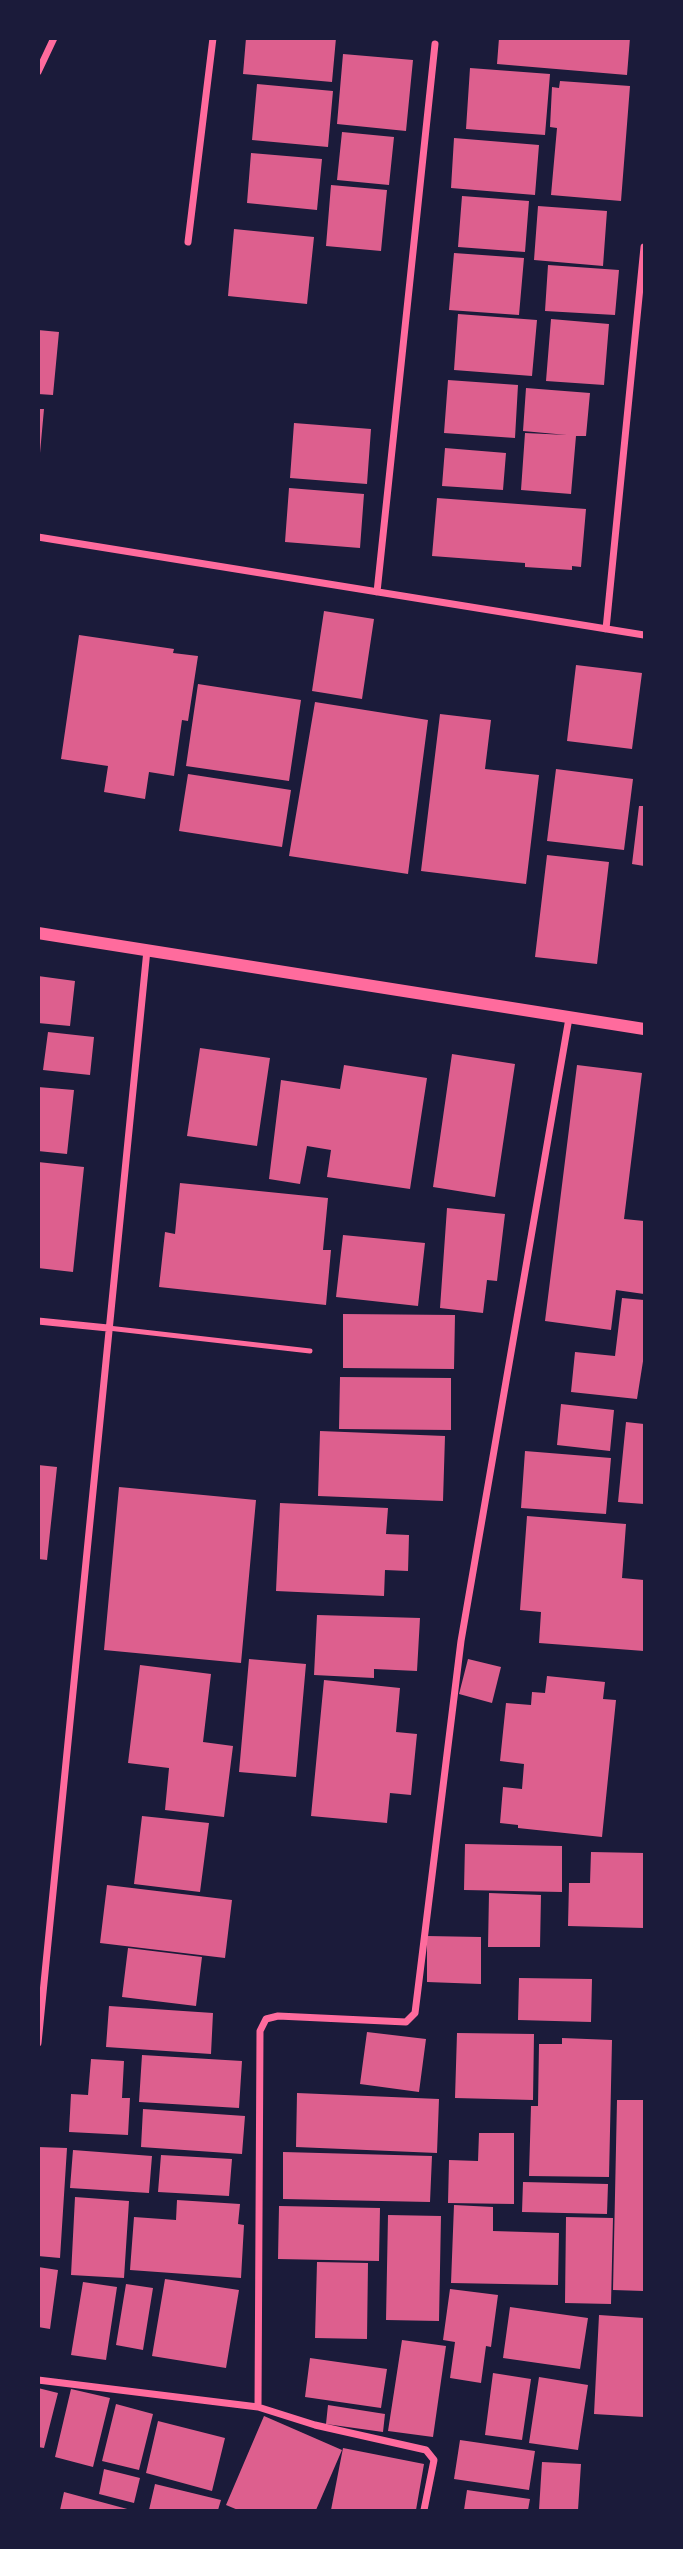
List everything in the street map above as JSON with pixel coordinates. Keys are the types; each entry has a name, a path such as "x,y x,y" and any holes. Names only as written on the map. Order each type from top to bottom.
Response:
{"street":[{"path":"38,72 54,38"},
{"path":"188,242 213,38"},
{"path":"377,592 435,44"},
{"path":"606,629 645,247"},
{"path":"38,537 645,635"},
{"path":"38,933 645,1029"},
{"path":"38,2043 147,950"},
{"path":"257,2407 260,2031 266,2019 278,2016 406,2022 415,2012 461,1642 569,1017"},
{"path":"38,1321 108,1328"},
{"path":"38,2380 257,2407 315,2425 426,2450 434,2460 424,2511"}],"lane":[{"path":"108,1328 310,1351"}],"building":[{"path":"246,38 336,38 332,82 243,74"},
{"path":"499,38 630,38 627,75 497,64"},
{"path":"343,54 413,60 406,131 337,124"},
{"path":"470,68 550,74 545,135 466,129"},
{"path":"560,81 630,86 621,201 551,195 557,128 550,127 552,87 559,88"},
{"path":"257,84 333,91 328,147 252,140"},
{"path":"342,132 394,137 389,185 337,180"},
{"path":"454,138 539,145 535,195 451,188"},
{"path":"251,153 322,159 317,210 247,203"},
{"path":"331,185 387,190 381,251 326,246"},
{"path":"462,196 529,201 525,252 458,247"},
{"path":"538,206 607,211 603,266 534,260"},
{"path":"234,229 314,237 307,304 228,296"},
{"path":"454,253 524,258 519,315 449,310"},
{"path":"548,265 619,270 615,315 545,311"},
{"path":"458,314 537,320 532,376 454,370"},
{"path":"551,319 609,324 604,385 546,381"},
{"path":"38,330 59,332 53,395 38,394"},
{"path":"448,380 518,385 515,438 444,433"},
{"path":"526,388 590,393 586,436 576,436 571,494 521,490 525,433 567,435 523,431"},
{"path":"38,409 44,409 40,453 38,453"},
{"path":"294,423 371,429 367,484 290,478"},
{"path":"445,448 506,453 503,490 442,486"},
{"path":"289,488 364,494 360,548 285,542"},
{"path":"437,498 586,509 581,567 572,566 572,570 525,567 525,563 432,556"},
{"path":"324,611 374,619 362,699 312,691"},
{"path":"79,635 174,649 173,653 198,656 188,721 182,720 174,776 149,772 145,799 104,792 108,766 61,759"},
{"path":"576,665 642,673 632,749 567,741"},
{"path":"198,684 301,700 289,781 186,766"},
{"path":"315,702 428,720 408,874 289,856"},
{"path":"440,714 491,720 485,769 539,775 526,884 421,871"},
{"path":"556,769 633,779 624,850 547,841"},
{"path":"188,774 291,790 282,847 179,831"},
{"path":"639,806 644,806 644,866 632,864"},
{"path":"547,855 609,862 597,964 535,957"},
{"path":"38,976 75,981 70,1026 38,1023"},
{"path":"48,1032 94,1037 90,1075 43,1070"},
{"path":"200,1048 270,1058 257,1146 187,1136"},
{"path":"452,1054 515,1064 495,1197 433,1187"},
{"path":"344,1065 427,1078 410,1189 327,1177 331,1150 307,1146 300,1184 269,1179 281,1080 340,1089"},
{"path":"577,1065 642,1073 624,1219 644,1221 644,1294 616,1290 611,1330 545,1321"},
{"path":"38,1087 74,1090 67,1154 38,1151"},
{"path":"38,1162 84,1167 73,1272 38,1268"},
{"path":"180,1183 328,1198 323,1250 331,1250 326,1305 159,1287 165,1232 175,1234"},
{"path":"447,1208 505,1214 497,1281 487,1280 483,1313 440,1308"},
{"path":"343,1235 425,1243 418,1306 336,1297"},
{"path":"622,1298 644,1300 644,1355 637,1399 571,1392 575,1352 615,1356"},
{"path":"343,1314 455,1315 454,1369 343,1368"},
{"path":"340,1377 451,1378 451,1430 339,1429"},
{"path":"561,1404 614,1410 610,1451 557,1445"},
{"path":"626,1422 644,1424 644,1504 618,1502"},
{"path":"320,1431 445,1436 443,1501 318,1496"},
{"path":"525,1451 611,1458 606,1514 521,1508"},
{"path":"38,1465 57,1467 47,1560 38,1559"},
{"path":"119,1487 256,1500 241,1663 104,1650"},
{"path":"280,1503 388,1508 386,1534 409,1535 408,1571 385,1570 384,1596 276,1591"},
{"path":"527,1516 626,1524 622,1578 644,1580 644,1651 539,1643 541,1612 520,1610"},
{"path":"317,1615 420,1618 417,1671 374,1669 374,1678 314,1675"},
{"path":"249,1659 306,1664 296,1777 239,1772"},
{"path":"468,1659 501,1667 492,1703 459,1694"},
{"path":"140,1665 211,1674 203,1742 233,1746 224,1817 165,1810 169,1768 128,1763"},
{"path":"547,1676 605,1682 603,1699 616,1700 602,1837 518,1828 518,1825 500,1823 503,1787 522,1789 524,1764 500,1761 506,1703 531,1705 532,1692 545,1693"},
{"path":"324,1680 400,1688 396,1732 417,1734 411,1795 390,1793 387,1823 311,1816"},
{"path":"142,1816 209,1823 200,1892 134,1884"},
{"path":"465,1844 562,1846 562,1892 464,1890"},
{"path":"591,1852 644,1853 644,1928 568,1926 569,1883 590,1883"},
{"path":"107,1885 232,1900 225,1958 100,1943"},
{"path":"489,1893 541,1895 540,1947 488,1947"},
{"path":"427,1936 481,1937 481,1984 427,1982"},
{"path":"128,1948 202,1957 196,2006 122,1997"},
{"path":"519,1978 592,1979 591,2022 518,2020"},
{"path":"109,2006 213,2013 211,2054 106,2047"},
{"path":"367,2032 426,2039 419,2092 360,2084"},
{"path":"457,2033 534,2034 533,2100 455,2098"},
{"path":"562,2038 612,2040 609,2177 529,2176 531,2106 538,2106 539,2044 562,2044"},
{"path":"142,2055 242,2061 239,2108 139,2102"},
{"path":"91,2059 124,2061 122,2098 130,2098 128,2135 69,2132 71,2094 88,2095"},
{"path":"297,2093 439,2099 437,2153 296,2147"},
{"path":"617,2100 644,2100 644,2291 613,2290"},
{"path":"143,2109 245,2116 242,2154 141,2147"},
{"path":"479,2133 514,2133 514,2204 448,2203 449,2160 478,2161"},
{"path":"38,2147 67,2148 60,2258 38,2256"},
{"path":"73,2150 152,2156 149,2193 70,2188"},
{"path":"283,2152 432,2156 430,2202 283,2199"},
{"path":"161,2155 232,2159 229,2196 158,2192"},
{"path":"523,2182 608,2184 607,2214 522,2212"},
{"path":"75,2197 129,2201 124,2278 71,2275"},
{"path":"177,2200 240,2204 238,2224 244,2225 241,2278 130,2270 134,2217 176,2220"},
{"path":"454,2205 493,2207 493,2231 559,2233 558,2285 451,2283"},
{"path":"279,2206 380,2208 379,2261 278,2259"},
{"path":"388,2215 441,2216 439,2321 386,2320"},
{"path":"566,2217 613,2218 611,2304 565,2303"},
{"path":"317,2262 368,2263 367,2339 315,2338"},
{"path":"38,2267 58,2270 50,2329 38,2327"},
{"path":"165,2279 239,2290 226,2368 152,2356"},
{"path":"83,2282 117,2287 106,2360 71,2355"},
{"path":"126,2284 153,2288 143,2350 116,2345"},
{"path":"450,2289 498,2295 491,2347 486,2346 481,2383 450,2378 455,2342 443,2340"},
{"path":"510,2307 588,2318 580,2369 503,2358"},
{"path":"599,2315 644,2318 644,2417 594,2414"},
{"path":"402,2340 446,2346 433,2437 388,2431"},
{"path":"310,2358 387,2369 381,2408 305,2397"},
{"path":"493,2373 531,2379 522,2440 485,2435"},
{"path":"539,2377 588,2385 578,2450 529,2443"},
{"path":"38,2388 58,2393 44,2448 38,2447"},
{"path":"71,2389 110,2398 93,2467 55,2457"},
{"path":"116,2404 153,2414 139,2470 102,2461"},
{"path":"328,2405 385,2414 383,2432 326,2424"},
{"path":"264,2416 342,2450 316,2510 238,2510 226,2505"},
{"path":"158,2421 225,2438 212,2491 146,2473"},
{"path":"460,2440 535,2451 529,2490 454,2479"},
{"path":"343,2448 424,2464 416,2510 331,2510"},
{"path":"542,2462 581,2464 578,2510 539,2510"},
{"path":"104,2469 140,2478 134,2503 99,2494"},
{"path":"155,2484 221,2500 218,2510 149,2510"},
{"path":"467,2490 530,2499 528,2510 464,2510"},
{"path":"64,2492 131,2510 60,2510"}]}
